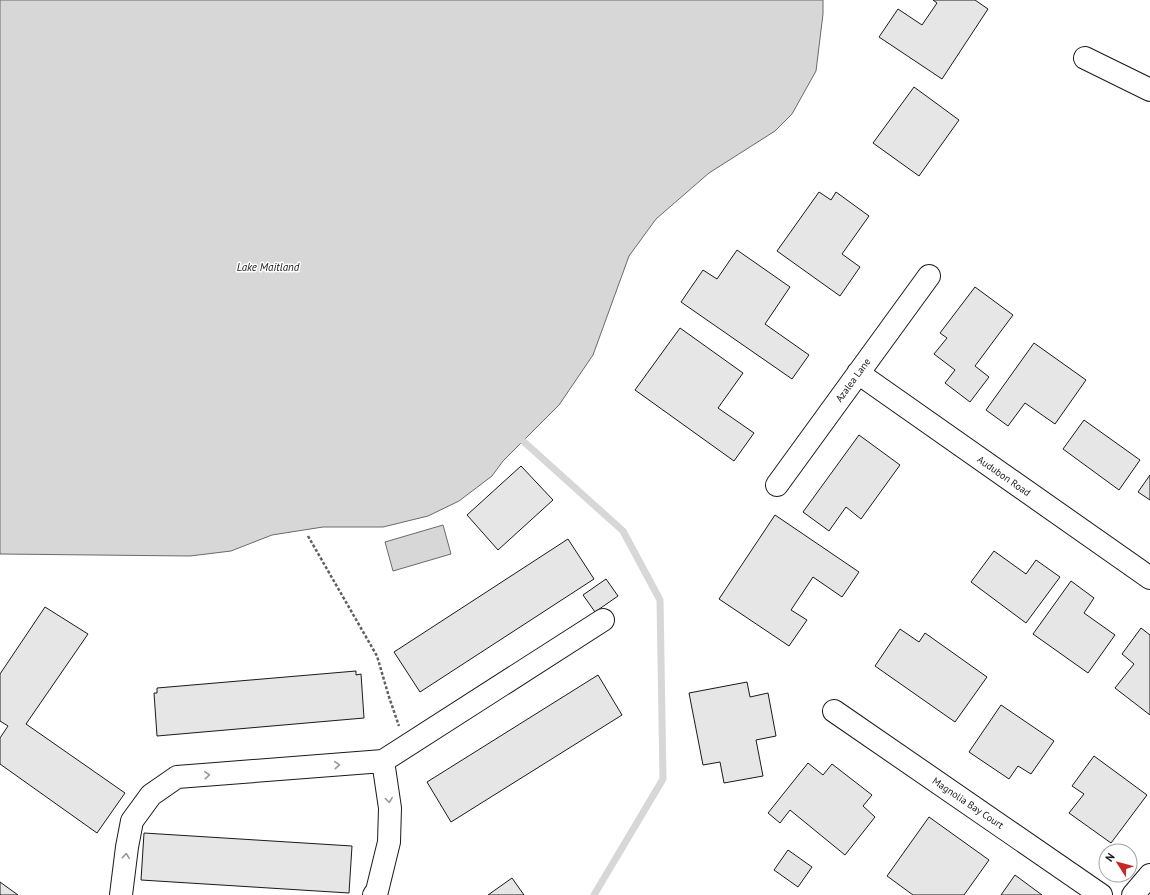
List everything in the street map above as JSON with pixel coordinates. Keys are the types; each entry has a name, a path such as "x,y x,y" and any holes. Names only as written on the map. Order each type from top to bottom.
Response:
{"street":[{"path":"1085,58 1150,90"},
{"name":"Azalea Lane","path":"777,484 929,276"},
{"name":"Audubon Road","path":"858,373 1150,578"},
{"path":"121,895 126,847 132,821 151,795 177,777 384,761 603,620"},
{"name":"Magnolia Bay Court","path":"834,711 1101,895"},
{"path":"374,895 377,891 389,842 390,808 384,761"},
{"path":"1133,895 1150,875"}],"path":[{"path":"308,536 377,656 389,697 407,747"}],"water":[{"name":"Lake Maitland","path":"0,0 823,0 823,14 816,71 792,114 775,131 709,173 656,219 629,256 593,355 559,405 503,461 492,476 459,501 428,516 383,527 323,527 272,535 231,551 190,556 0,554"},
{"path":"443,525 451,554 393,571 385,542"}],"building":[{"path":"933,0 975,0 988,9 942,79 879,37 898,9 922,25 937,3"},
{"path":"914,87 959,120 919,176 873,143"},
{"path":"819,192 831,200 836,192 869,216 842,254 860,267 840,296 777,251"},
{"path":"737,250 790,287 765,324 809,355 792,379 681,302 703,270 717,279"},
{"path":"975,287 1013,315 975,366 989,377 970,402 945,383 955,370 934,354 947,338 940,333"},
{"path":"680,328 743,373 718,408 754,433 734,461 635,390"},
{"path":"1034,343 1086,380 1055,424 1025,403 1008,426 986,410"},
{"path":"1084,420 1140,460 1119,490 1063,449"},
{"path":"859,435 900,465 861,519 846,507 829,531 803,512"},
{"path":"521,466 553,500 498,550 467,515"},
{"path":"1150,475 1150,500 1138,492"},
{"path":"775,515 859,572 842,597 813,577 791,610 807,620 789,646 719,599"},
{"path":"568,539 594,579 420,692 394,652"},
{"path":"994,551 1026,574 1036,560 1060,577 1026,623 971,582"},
{"path":"606,579 618,596 595,612 583,595"},
{"path":"1071,581 1094,598 1084,613 1115,635 1088,673 1033,634"},
{"path":"45,607 88,634 26,724 125,793 97,833 0,764 0,738 8,726 0,721 0,674"},
{"path":"1141,628 1150,635 1150,715 1115,688 1134,664 1122,654"},
{"path":"900,629 919,642 925,633 987,677 955,722 875,666"},
{"path":"356,671 356,675 361,674 364,718 157,736 154,693 157,693 157,688"},
{"path":"598,675 622,715 451,822 427,782"},
{"path":"747,682 750,697 768,693 776,736 756,740 763,776 724,783 720,762 703,765 689,693"},
{"path":"1001,705 1054,741 1031,774 1018,766 1009,779 969,752"},
{"path":"1094,756 1147,795 1111,843 1069,813 1084,794 1072,786"},
{"path":"808,763 823,775 832,764 872,795 863,806 875,817 845,855 790,810 780,823 768,813"},
{"path":"929,817 989,860 964,895 913,895 887,876"},
{"path":"144,833 352,846 349,893 141,880"},
{"path":"788,850 812,867 798,887 774,870"},
{"path":"1015,875 1042,895 1001,895"},
{"path":"512,878 524,895 488,895"},
{"path":"0,882 18,895 0,895"}],"waterway":[{"path":"523,441 623,531 660,600 663,779 594,895"}]}
